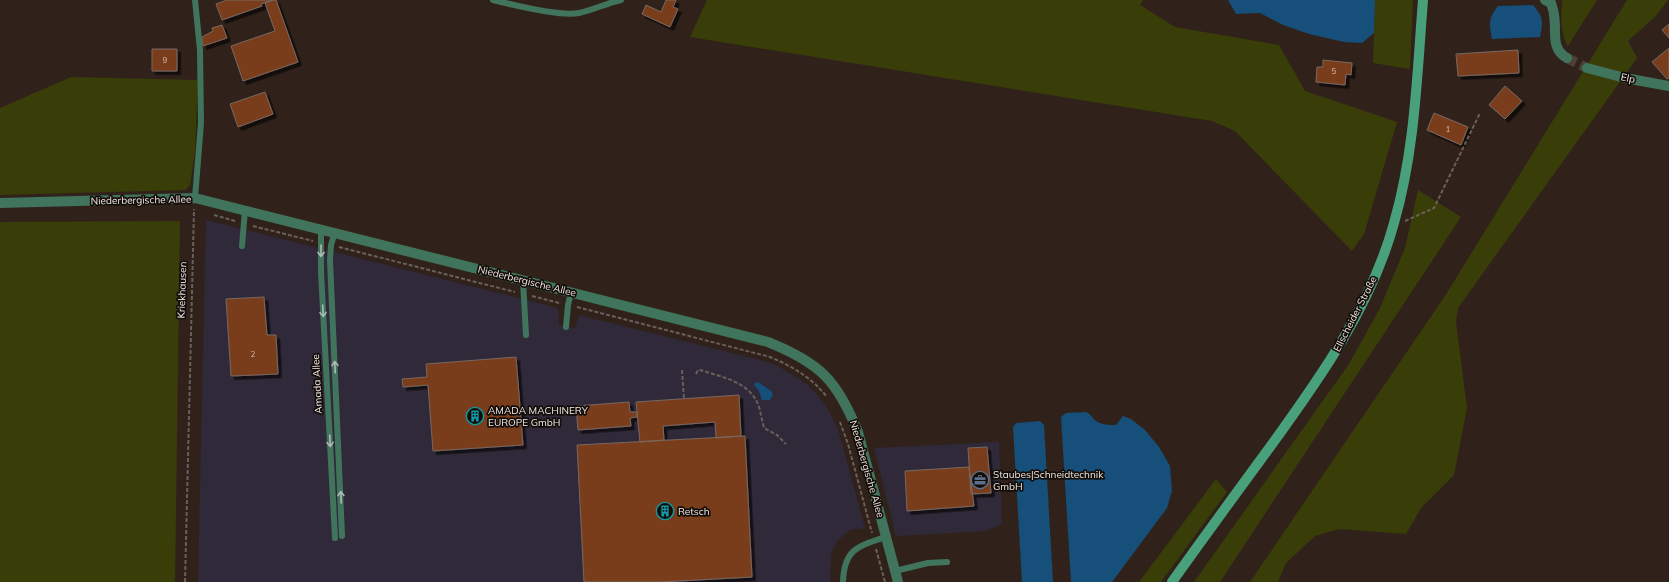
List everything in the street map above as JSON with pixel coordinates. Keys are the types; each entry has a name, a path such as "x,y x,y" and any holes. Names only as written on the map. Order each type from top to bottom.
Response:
{"street":[{"name":"Ellscheider Straße","path":"1172,582 1333,358 1364,301 1395,222 1409,158 1423,0"},
{"path":"1545,0 1551,3 1554,16 1555,44 1560,54 1567,58"},
{"name":"Elp","path":"1587,68 1625,78 1669,86"},
{"name":"Niederbergische Allee","path":"0,203 194,198 335,232 523,281 768,342 804,359 818,369 844,400 858,432 898,582"}],"lane":[{"path":"194,0 200,50 200,123 194,198"},
{"path":"494,0 530,8 571,14 621,0"},
{"path":"242,246 245,210"},
{"name":"Amada Allee","path":"321,229 321,272 334,538"},
{"name":"Amada Allee","path":"335,232 331,245 330,260 342,536"},
{"path":"523,281 526,335"},
{"path":"566,327 568,305 571,293"},
{"path":"843,582 844,567 848,557 857,548 886,537"},
{"path":"895,571 928,563 947,562"}],"path":[{"path":"1395,222 1406,221 1434,208 1480,113"},
{"name":"Kriekhausen","path":"185,582 194,198"},
{"path":"210,214 321,243"},
{"path":"1404,227 1407,214"},
{"path":"331,245 770,357 803,374 828,398"},
{"path":"682,370 684,399"},
{"path":"696,374 698,370 700,370 744,386 759,406 764,428 776,435 786,444"},
{"path":"840,421 848,444 885,582"}],"shaded area":[{"path":"206,220 558,308 559,325 575,328 579,315 764,361 778,366 807,384 825,404 838,429 865,528 850,530 837,541 831,554 830,582 198,582"},
{"path":"999,442 1002,524 986,531 896,536 874,448"}],"green space":[{"path":"707,0 1143,0 1140,5 1175,27 1279,45 1305,91 1397,122 1364,234 1352,251 1235,131 1212,121 690,37"},
{"path":"1375,0 1413,0 1410,69 1373,63"},
{"path":"1562,0 1597,0 1568,46 1562,30"},
{"path":"1627,0 1668,0 1655,17 1628,41 1637,58 1458,308 1456,322 1467,408 1454,475 1421,508 1406,534 1339,529 1315,536 1286,563 1278,582 1250,582 1445,296"},
{"path":"71,77 198,80 195,152 190,185 186,190 0,195 0,108"},
{"path":"1418,190 1461,217 1220,582 1194,582 1349,364 1380,308 1405,248"},
{"path":"180,221 175,582 0,582 0,222"},
{"path":"1216,479 1227,492 1161,582 1139,582"}],"water":[{"path":"1228,0 1375,0 1374,33 1362,43 1344,42 1309,34 1283,25 1260,13 1236,14"},
{"path":"1533,5 1542,20 1540,37 1492,39 1490,21 1492,14 1498,6"},
{"path":"758,382 771,391 773,395 770,400 762,400 759,391 754,385"},
{"path":"1086,412 1098,422 1106,424 1116,425 1123,416 1131,419 1145,430 1159,447 1170,466 1172,491 1167,508 1112,582 1071,582 1061,417 1066,413"},
{"path":"1040,421 1044,425 1053,582 1022,582 1013,427 1016,423"}],"building":[{"path":"227,0 273,0 261,4 262,6 222,20 216,4"},
{"path":"276,0 298,62 243,81 231,46 275,31 265,3"},
{"path":"666,0 676,0 673,7 678,9 670,27 642,14 646,5 661,12"},
{"path":"1669,24 1669,38 1662,30"},
{"path":"222,25 227,38 203,46 202,37 213,31 212,28"},
{"path":"1669,48 1669,78 1667,79 1652,62"},
{"path":"152,49 177,49 177,71 152,71"},
{"path":"1518,50 1519,73 1458,76 1456,54"},
{"path":"1323,60 1352,63 1351,75 1346,74 1345,85 1316,82 1317,67 1323,67"},
{"path":"1505,86 1522,101 1505,119 1489,105"},
{"path":"265,92 273,114 238,127 230,104"},
{"path":"1434,113 1468,127 1461,145 1427,130"},
{"path":"264,297 267,335 276,335 278,374 231,376 226,299"},
{"name":"AMADA MACHINERY EUROPE GmbH","path":"516,357 523,445 433,451 428,385 403,387 402,379 427,377 426,364"},
{"path":"739,395 741,436 716,438 715,422 663,426 664,440 640,442 636,402"},
{"path":"629,402 630,412 637,412 637,417 630,418 631,426 578,430 576,406"},
{"name":"Retsch","path":"745,436 752,577 661,582 584,582 577,445"},
{"name":"Staubes|Schneidtechnik GmbH","path":"987,447 991,493 971,494 968,448"},
{"path":"969,467 974,506 907,511 905,471"}],"tunnel":[{"path":"1567,58 1587,68"}],"place":[{"name":"AMADA MACHINERY EUROPE GmbH","path":"475,416"},
{"name":"Staubes|Schneidtechnik GmbH","path":"980,480"},
{"name":"Retsch","path":"665,511"}]}
